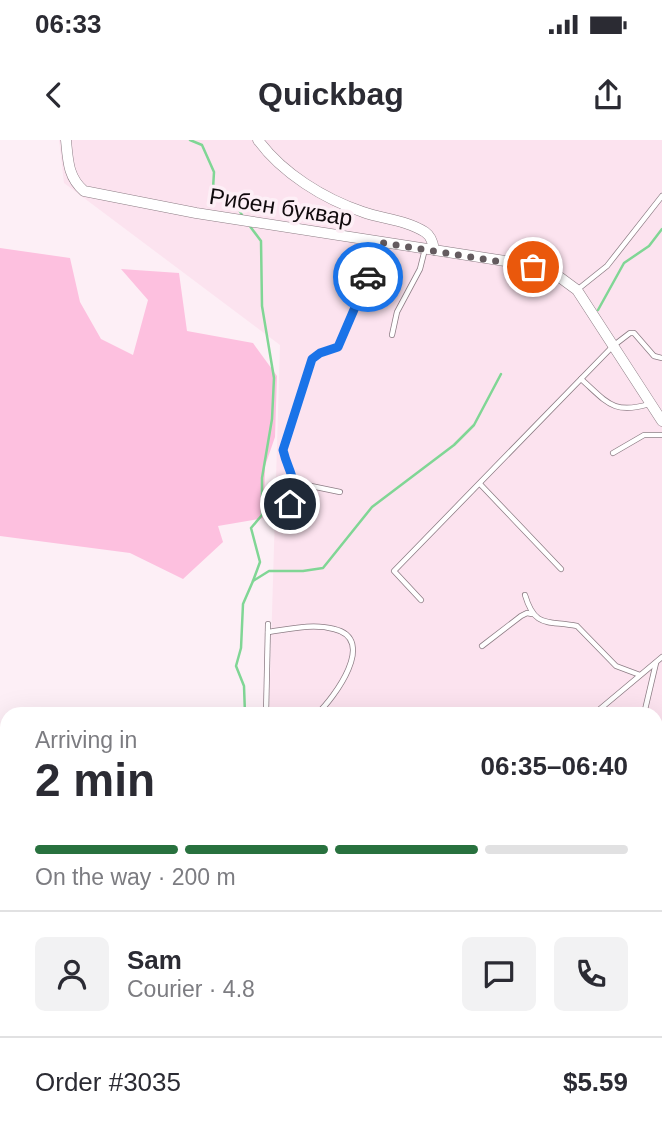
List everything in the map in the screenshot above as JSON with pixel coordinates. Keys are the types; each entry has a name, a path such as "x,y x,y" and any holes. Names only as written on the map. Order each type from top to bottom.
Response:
{"street":[{"name":"Рибен буквар","path":"66,140 70,174 75,184 84,191 238,220 505,261 554,272 577,290 662,421"},
{"path":"258,140 277,162 332,199 428,233 433,240 430,249"}],"lane":[{"path":"577,290 607,266 662,195"},
{"path":"290,504 294,487 293,476 283,450 312,359 338,347 383,243"},
{"path":"392,335 397,312 430,249"},
{"path":"421,600 394,571 613,346 630,333 634,333 654,356 662,358"},
{"path":"582,379 617,408 634,409 650,404"},
{"path":"613,453 644,435 662,435"},
{"path":"293,476 311,486 341,492"},
{"path":"480,484 561,569"},
{"path":"525,595 532,614"},
{"path":"482,646 527,613 551,624 577,626 617,666 640,675"},
{"path":"266,707 268,624"},
{"path":"268,632 305,627 327,628 339,630 348,638 353,657 344,681 323,707"},
{"path":"602,707 662,657"},
{"path":"646,707 656,662"}],"shaded area":[{"path":"59,140 662,140 662,707 269,707 280,345 64,183"},
{"path":"0,248 70,258 80,302 101,339 133,355 148,300 121,269 179,273 187,331 253,343 277,376 275,437 265,466 264,518 218,526 223,542 183,579 130,553 0,536"}],"waterway":[{"path":"190,140 202,145 214,172 213,189 230,193 243,217"},
{"path":"249,225 261,241 262,306 274,378 272,419 262,478 262,515 251,528 260,562 253,581"},
{"path":"598,310 624,263 649,246 662,229"},
{"path":"245,707 244,686 236,666 241,648 243,604 253,581 269,571 323,568 372,507 454,445 474,425 501,374"}],"way so far":[{"path":"368,277 383,243 533,267"}],"route":[{"path":"290,504 294,487 293,476 283,450 312,359 338,347 368,277"}]}
